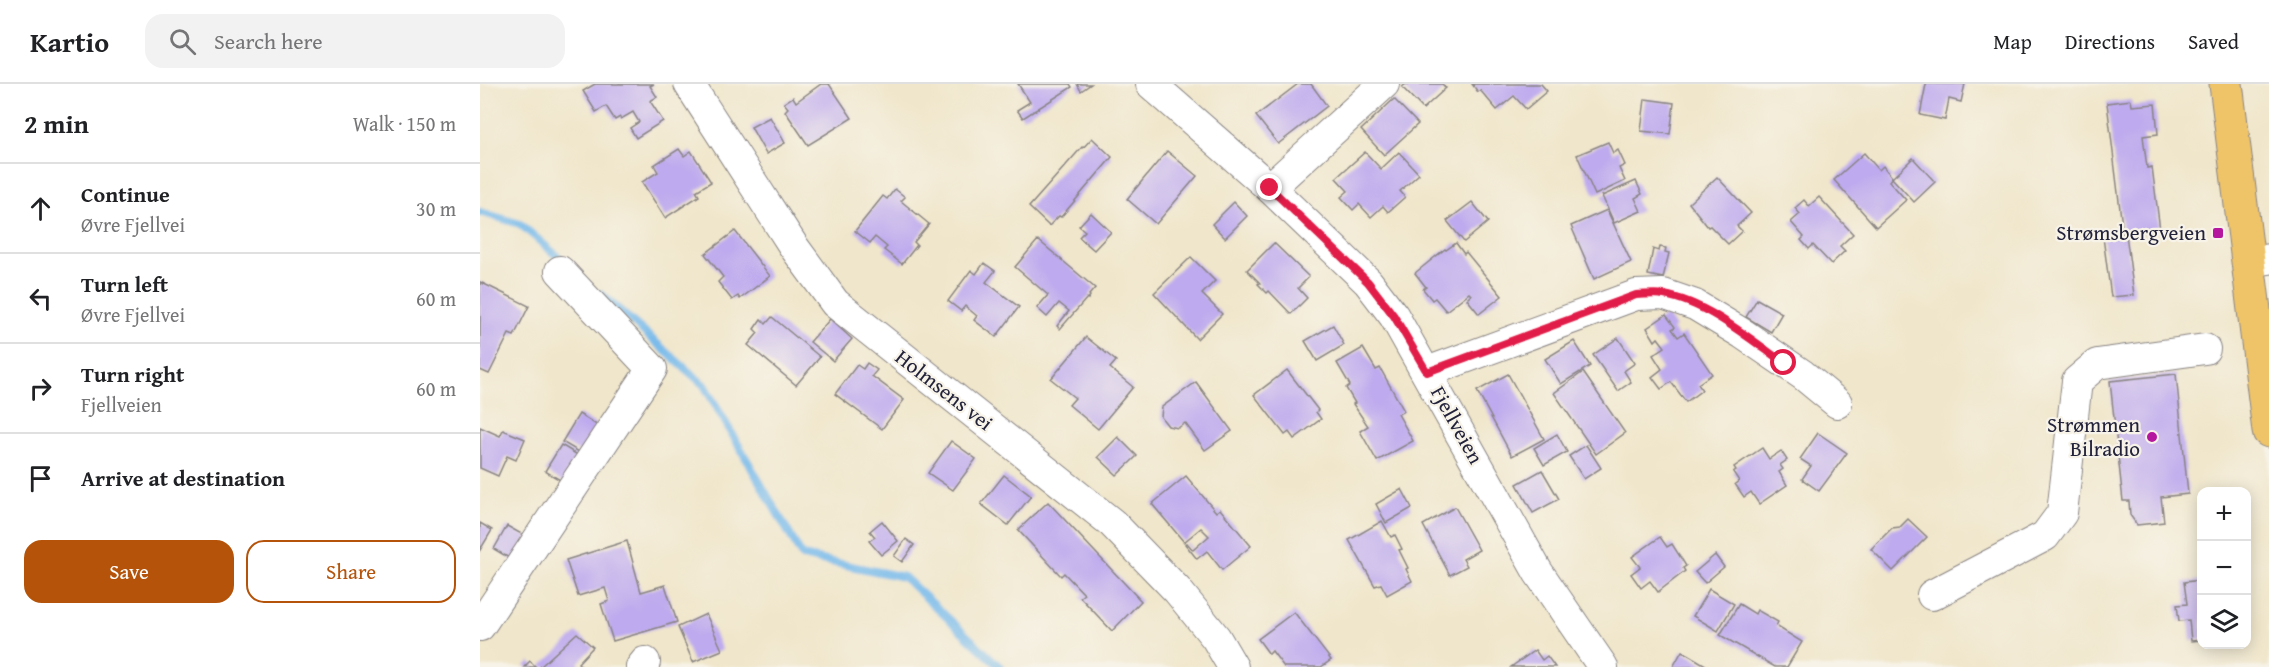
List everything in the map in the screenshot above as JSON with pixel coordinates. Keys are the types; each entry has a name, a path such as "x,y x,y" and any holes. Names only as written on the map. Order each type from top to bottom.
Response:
{"main road":[{"path":"2226,84 2259,261 2269,431"}],"street":[{"name":"Holmsens vei","path":"689,84 794,247 835,303 1112,524 1177,590 1216,638 1233,667"},
{"name":"Fjellveien","path":"1151,84 1270,188 1368,282 1394,316 1427,372 1538,572 1603,667"},
{"path":"1270,188 1384,84"},
{"path":"480,626 652,369 560,271"},
{"path":"1427,372 1636,295 1663,294 1695,305 1743,334 1803,375 1837,403"},
{"path":"1932,595 2045,536 2062,513 2077,381 2097,364 2205,349"}],"building":[{"path":"595,84 654,84 650,86 657,97 650,101 663,121 636,138 630,128 639,122 633,112 615,120 606,106 596,112 583,91"},
{"path":"821,84 829,84 852,118 808,145 785,111 788,108 784,103 793,97 796,102"},
{"path":"1018,84 1070,84 1072,87 1023,118 1017,110 1030,102"},
{"path":"1077,84 1091,84 1081,91"},
{"path":"1298,84 1311,84 1327,106 1278,144 1256,116"},
{"path":"1406,84 1442,84 1446,88 1423,109 1402,87"},
{"path":"1472,84 1541,84 1547,91 1526,109 1514,96 1497,110"},
{"path":"1926,84 1965,84 1961,102 1949,99 1945,120 1920,115"},
{"path":"1394,99 1418,124 1384,155 1361,130"},
{"path":"1645,99 1674,103 1670,134 1641,131"},
{"path":"2131,100 2132,106 2155,104 2158,134 2143,136 2147,168 2152,167 2160,230 2126,234 2134,295 2111,297 2103,237 2123,234 2107,103"},
{"path":"770,117 785,143 766,154 751,127"},
{"path":"1092,138 1112,157 1061,217 1059,216 1049,226 1029,207"},
{"path":"1608,142 1613,153 1618,150 1625,165 1619,168 1625,181 1595,195 1577,155"},
{"path":"679,149 684,156 691,151 711,182 696,191 699,196 665,218 642,182 658,172 654,165"},
{"path":"1167,151 1197,176 1156,224 1127,199"},
{"path":"1365,152 1381,169 1399,152 1419,174 1400,191 1405,197 1388,212 1383,206 1371,217 1359,204 1353,210 1341,197 1348,191 1336,178"},
{"path":"1864,153 1879,170 1883,166 1892,177 1889,181 1906,200 1876,227 1834,180"},
{"path":"1913,158 1935,182 1914,202 1892,178"},
{"path":"1717,177 1751,213 1737,226 1742,231 1728,244 1710,226 1708,227 1689,203"},
{"path":"1636,181 1642,194 1635,198 1641,211 1614,223 1602,196"},
{"path":"895,189 905,197 901,201 929,224 914,242 917,245 902,264 884,250 887,247 875,237 870,243 855,231 883,196 887,199"},
{"path":"1819,197 1853,234 1840,246 1845,251 1831,264 1813,245 1809,249 1801,240 1804,237 1791,222 1800,214 1795,208 1804,200 1809,206"},
{"path":"1234,202 1247,216 1225,238 1212,224"},
{"path":"1472,202 1488,222 1464,242 1447,221"},
{"path":"1607,210 1631,262 1594,279 1571,226"},
{"path":"1091,213 1111,232 1094,250 1079,237 1085,231 1079,226"},
{"path":"735,231 770,276 740,299 738,296 732,300 718,282 723,277 705,254"},
{"path":"1038,240 1095,288 1088,299 1060,329 1057,326 1069,311 1059,303 1047,317 1037,308 1048,295 1015,267"},
{"path":"1274,243 1309,277 1298,288 1307,298 1291,314 1269,291 1267,293 1258,284 1260,283 1247,270"},
{"path":"1456,243 1502,296 1479,314 1467,299 1471,295 1469,293 1446,311 1423,289 1426,287 1415,273"},
{"path":"1660,247 1666,248 1665,252 1669,253 1663,278 1648,275 1653,249 1659,251"},
{"path":"1191,257 1215,281 1202,294 1222,314 1197,339 1154,293"},
{"path":"984,263 995,271 986,282 1019,307 996,337 974,320 977,316 965,306 961,311 948,301 971,270 976,274"},
{"path":"480,282 529,306 514,336 509,334 489,374 480,370"},
{"path":"1757,299 1782,313 1771,332 1746,317"},
{"path":"1666,315 1675,327 1672,329 1678,337 1684,333 1712,374 1698,384 1702,390 1686,402 1671,382 1661,389 1652,377 1662,369 1653,355 1665,347 1658,338 1655,341 1647,328"},
{"path":"772,317 820,357 796,385 748,345 758,333 754,329 761,319 766,324"},
{"path":"830,319 852,339 833,361 810,342"},
{"path":"1333,325 1344,345 1317,361 1305,341"},
{"path":"1086,337 1116,361 1110,368 1133,387 1098,429 1069,405 1075,398 1051,379"},
{"path":"1618,338 1635,363 1624,371 1631,382 1618,391 1593,355"},
{"path":"1574,341 1590,366 1561,384 1545,359"},
{"path":"1363,348 1376,370 1380,368 1404,411 1398,414 1413,441 1377,461 1360,431 1368,426 1353,404 1355,403 1346,388 1350,385 1337,363"},
{"path":"867,363 877,370 872,376 904,400 882,429 835,394 857,365 863,369"},
{"path":"1287,370 1318,410 1316,412 1321,419 1294,439 1289,432 1285,435 1254,395"},
{"path":"1583,372 1625,433 1596,454 1554,393"},
{"path":"1508,374 1544,439 1512,456 1477,391"},
{"path":"2176,374 2188,494 2161,497 2164,522 2137,525 2130,515 2129,501 2123,501 2110,381"},
{"path":"1196,382 1232,431 1205,450 1185,423 1178,428 1168,426 1161,417 1162,407"},
{"path":"579,414 608,432 591,459 562,442"},
{"path":"480,427 500,436 503,430 525,439 516,460 507,456 498,476 480,468"},
{"path":"1818,433 1847,453 1819,491 1802,479 1811,466 1800,459"},
{"path":"1557,434 1567,452 1544,465 1534,448"},
{"path":"1118,437 1137,456 1117,475 1098,457"},
{"path":"951,441 976,459 953,490 928,473"},
{"path":"561,445 586,460 570,486 545,471"},
{"path":"1586,445 1601,468 1584,479 1569,456"},
{"path":"1762,448 1769,459 1781,451 1787,460 1780,465 1783,469 1779,472 1787,485 1759,504 1751,492 1744,497 1735,484 1739,481 1733,472 1736,470 1734,467"},
{"path":"1542,470 1559,499 1533,513 1517,484"},
{"path":"1004,475 1031,496 1008,525 981,504"},
{"path":"1186,476 1216,512 1220,509 1251,546 1222,570 1207,551 1197,559 1185,544 1187,543 1193,550 1209,536 1201,528 1184,542 1152,504"},
{"path":"1402,489 1412,508 1386,523 1376,504"},
{"path":"1048,502 1141,601 1112,631 1080,597 1084,594 1064,573 1061,576 1018,530"},
{"path":"1455,507 1479,550 1463,559 1467,566 1450,575 1423,525"},
{"path":"1908,519 1927,537 1893,571 1871,549 1892,528 1900,527"},
{"path":"882,521 898,541 881,555 869,541 875,537 870,531"},
{"path":"1382,521 1391,537 1395,535 1402,549 1399,550 1412,581 1387,595 1381,584 1375,586 1349,540"},
{"path":"480,523 492,530 480,550"},
{"path":"507,526 527,537 514,561 494,549"},
{"path":"1660,537 1667,547 1672,544 1686,566 1683,568 1685,571 1658,592 1650,581 1641,588 1631,574 1640,567 1632,557"},
{"path":"906,539 914,545 902,562 894,556"},
{"path":"627,541 641,592 665,585 677,622 613,641 601,604 609,601 605,588 578,596 566,560"},
{"path":"1715,555 1724,567 1705,583 1695,572"},
{"path":"2197,581 2197,640 2191,641 2189,620 2179,621 2177,605 2187,604 2184,582"},
{"path":"1709,589 1734,604 1718,631 1693,616"},
{"path":"1739,604 1755,614 1757,610 1778,622 1776,626 1802,642 1787,667 1775,667 1720,635"},
{"path":"1294,612 1331,660 1321,667 1284,667 1272,651 1269,654 1258,639"},
{"path":"706,614 722,650 693,662 678,627"},
{"path":"577,633 593,647 578,663 582,667 540,667"},
{"path":"1535,650 1542,660 1547,656 1555,667 1511,667"},
{"path":"1682,651 1709,667 1673,667"},
{"path":"530,661 536,667 524,667"}],"waterway":[{"path":"480,212 520,224 564,262"},
{"path":"601,294 704,385 802,556 904,577 1000,667"}],"place":[{"name":"Strømsbergveien","path":"2218,233"},
{"name":"Strømmen Bilradio","path":"2152,437"}],"route":[{"path":"1270,188 1368,282 1394,316 1427,372 1636,295 1663,294 1695,305 1743,334 1784,363"}]}
